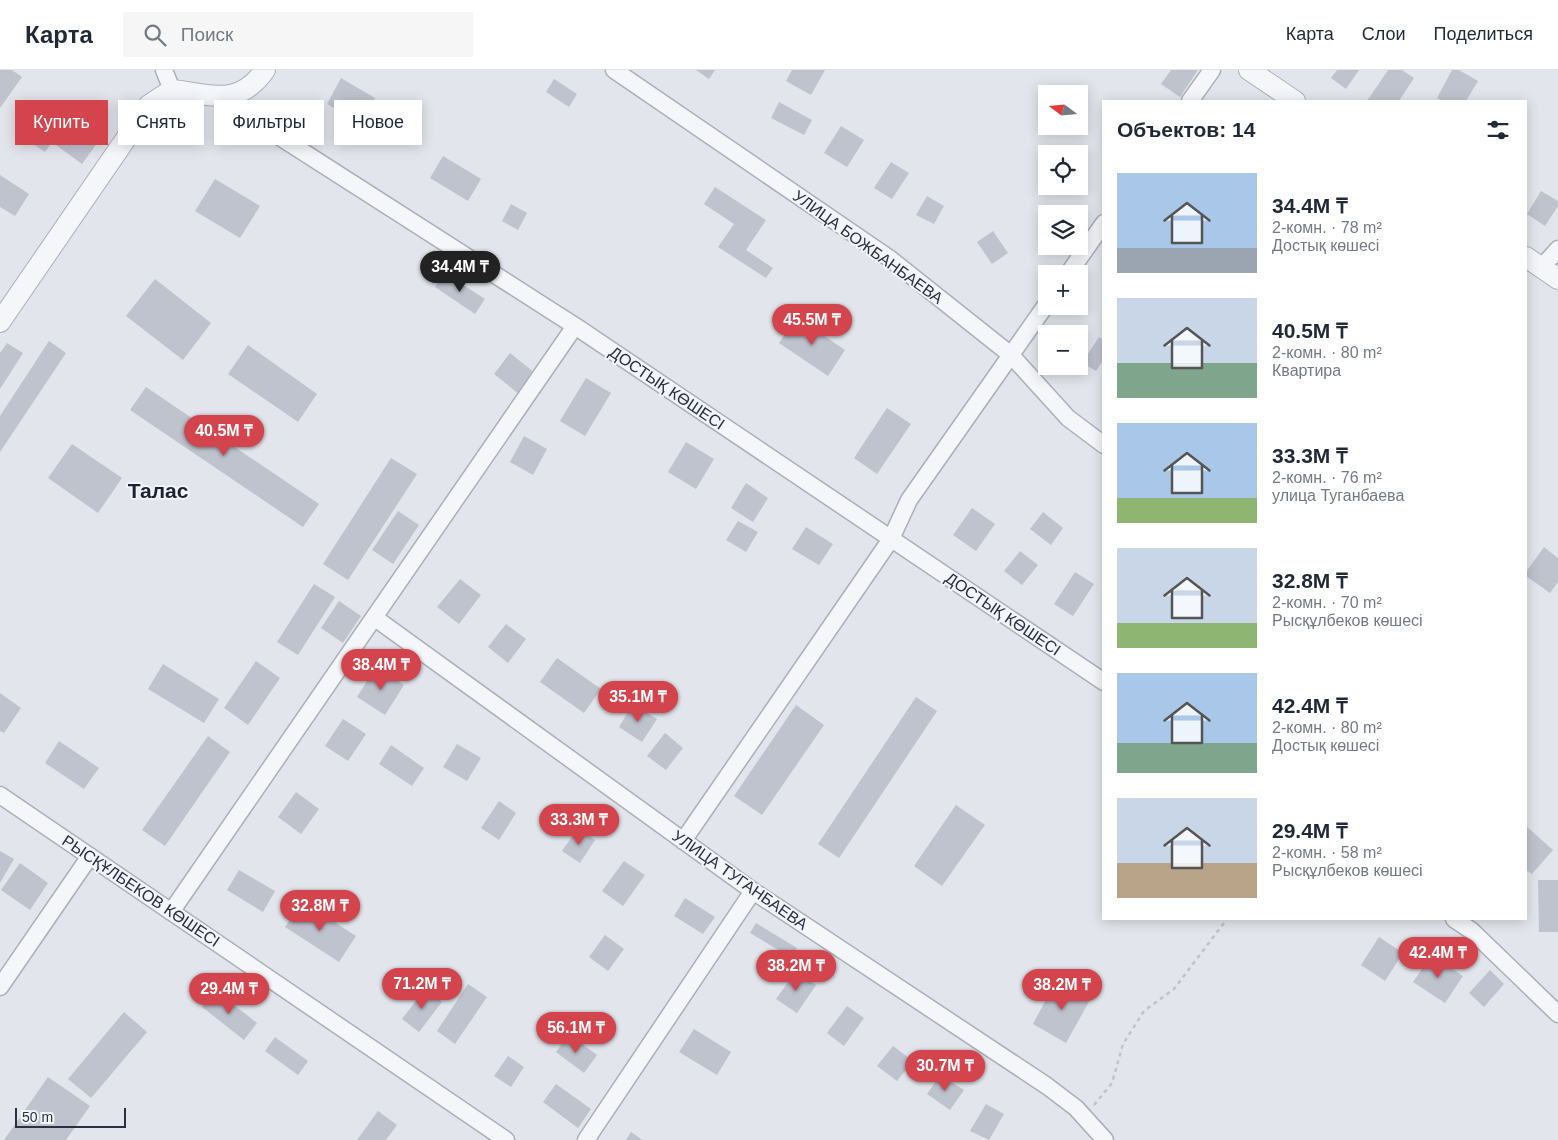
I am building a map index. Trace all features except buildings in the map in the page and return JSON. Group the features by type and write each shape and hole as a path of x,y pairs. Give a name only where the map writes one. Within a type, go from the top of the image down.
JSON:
{"street":[{"path":"164,70 172,90"},
{"path":"0,322 149,104 172,90 215,96 232,96 253,85 265,70"},
{"name":"УЛИЦА БОЖБАНБАЕВА","path":"614,70 889,258 1011,355 1068,418 1102,444"},
{"path":"1191,100 1212,70"},
{"path":"1249,70 1294,100"},
{"name":"ДОСТЫҚ КӨШЕСІ","path":"232,96 244,114 575,326 1102,681"},
{"path":"1074,265 1102,227"},
{"path":"1558,249 1534,262 1558,279"},
{"path":"683,841 891,539 909,500 1039,315"},
{"path":"172,912 575,326"},
{"name":"УЛИЦА ТУГАНБАЕВА","path":"375,618 753,891 1048,1086 1084,1118 1105,1140"},
{"name":"РЫСҚҰЛБЕКОВ КӨШЕСІ","path":"0,795 506,1140"},
{"path":"0,987 90,856"},
{"path":"586,1140 753,891"},
{"path":"1456,920 1472,931 1558,1014"}],"path":[{"path":"1084,1118 1112,1083 1123,1044 1144,1011 1174,989 1226,920"}],"district":[{"name":"Талас","path":"158,490"}]}
